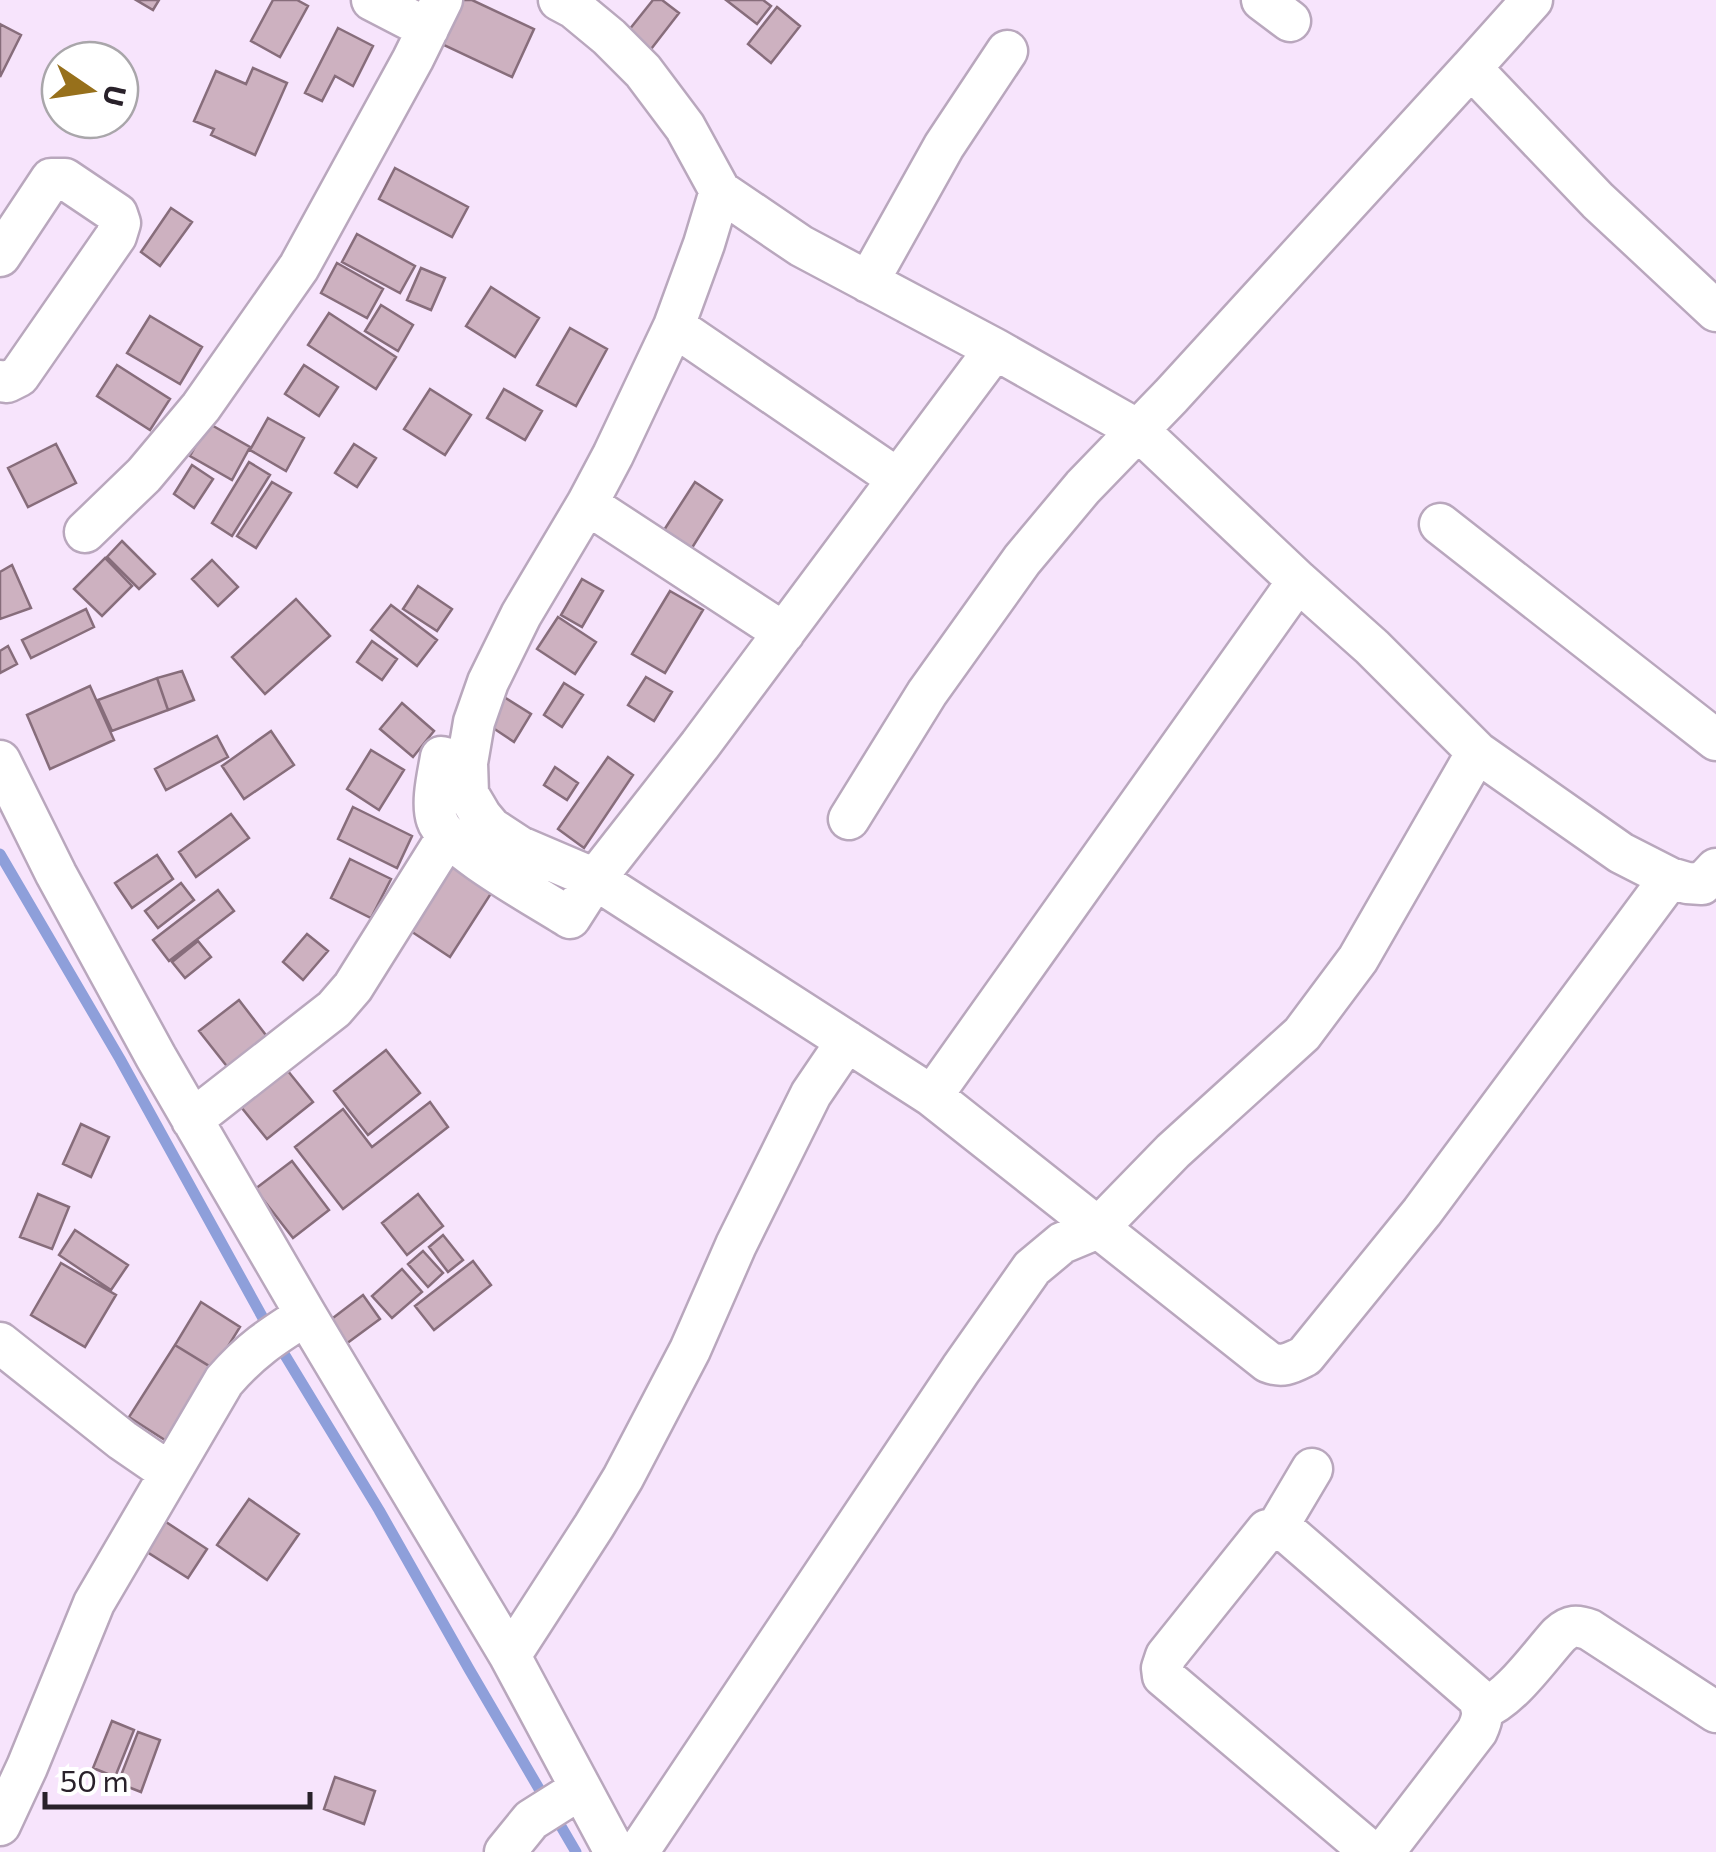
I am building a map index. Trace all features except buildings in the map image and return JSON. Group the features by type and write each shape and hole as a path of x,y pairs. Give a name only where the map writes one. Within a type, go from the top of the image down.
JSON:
{"street":[{"path":"85,532 144,475 201,407 300,267 435,14 372,0"},
{"path":"559,0 574,8 643,71 685,127 720,192 801,246 1138,430 1372,647 1477,752 1621,852 1687,884 1702,884 1716,869"},
{"path":"849,820 927,693 1022,560 1083,487 1532,0"},
{"path":"868,282 944,146 1008,51"},
{"path":"1472,68 1598,201 1716,311"},
{"path":"0,256 51,179 66,179 118,214 116,236 19,376 0,381"},
{"path":"720,192 674,326 588,504 521,615 488,682 474,722 467,762 468,794 491,828 520,847 595,879 932,1096 1268,1362 1283,1366 1304,1356 1422,1212 1670,878"},
{"path":"674,326 898,479"},
{"path":"467,762 441,757 436,820 447,837 570,918 595,879 700,745 994,350"},
{"path":"588,504 784,633"},
{"path":"1440,524 1716,740"},
{"path":"932,1096 1298,581"},
{"path":"638,1852 1032,1268 1062,1243 1098,1228 1173,1151 1302,1034 1358,959 1477,752"},
{"path":"0,761 56,874 192,1120 510,1656 574,1794 615,1852"},
{"path":"192,1120 334,1008 353,987 447,837"},
{"path":"510,1656 622,1478 690,1350 736,1245 811,1094 847,1042"},
{"path":"0,1824 28,1767 94,1603 224,1382 262,1343 306,1316"},
{"path":"0,1342 122,1440 170,1473"},
{"path":"1277,1528 1312,1469"},
{"path":"1371,1852 1163,1676 1166,1656 1267,1530 1277,1528 1290,1535 1478,1698 1483,1709 1477,1731 1384,1852"},
{"path":"1483,1709 1507,1693 1559,1635 1578,1625 1716,1712"},
{"path":"505,1852 531,1820 574,1794"}],"waterway":[{"path":"0,854 120,1059 269,1329 379,1510 576,1852"}]}
